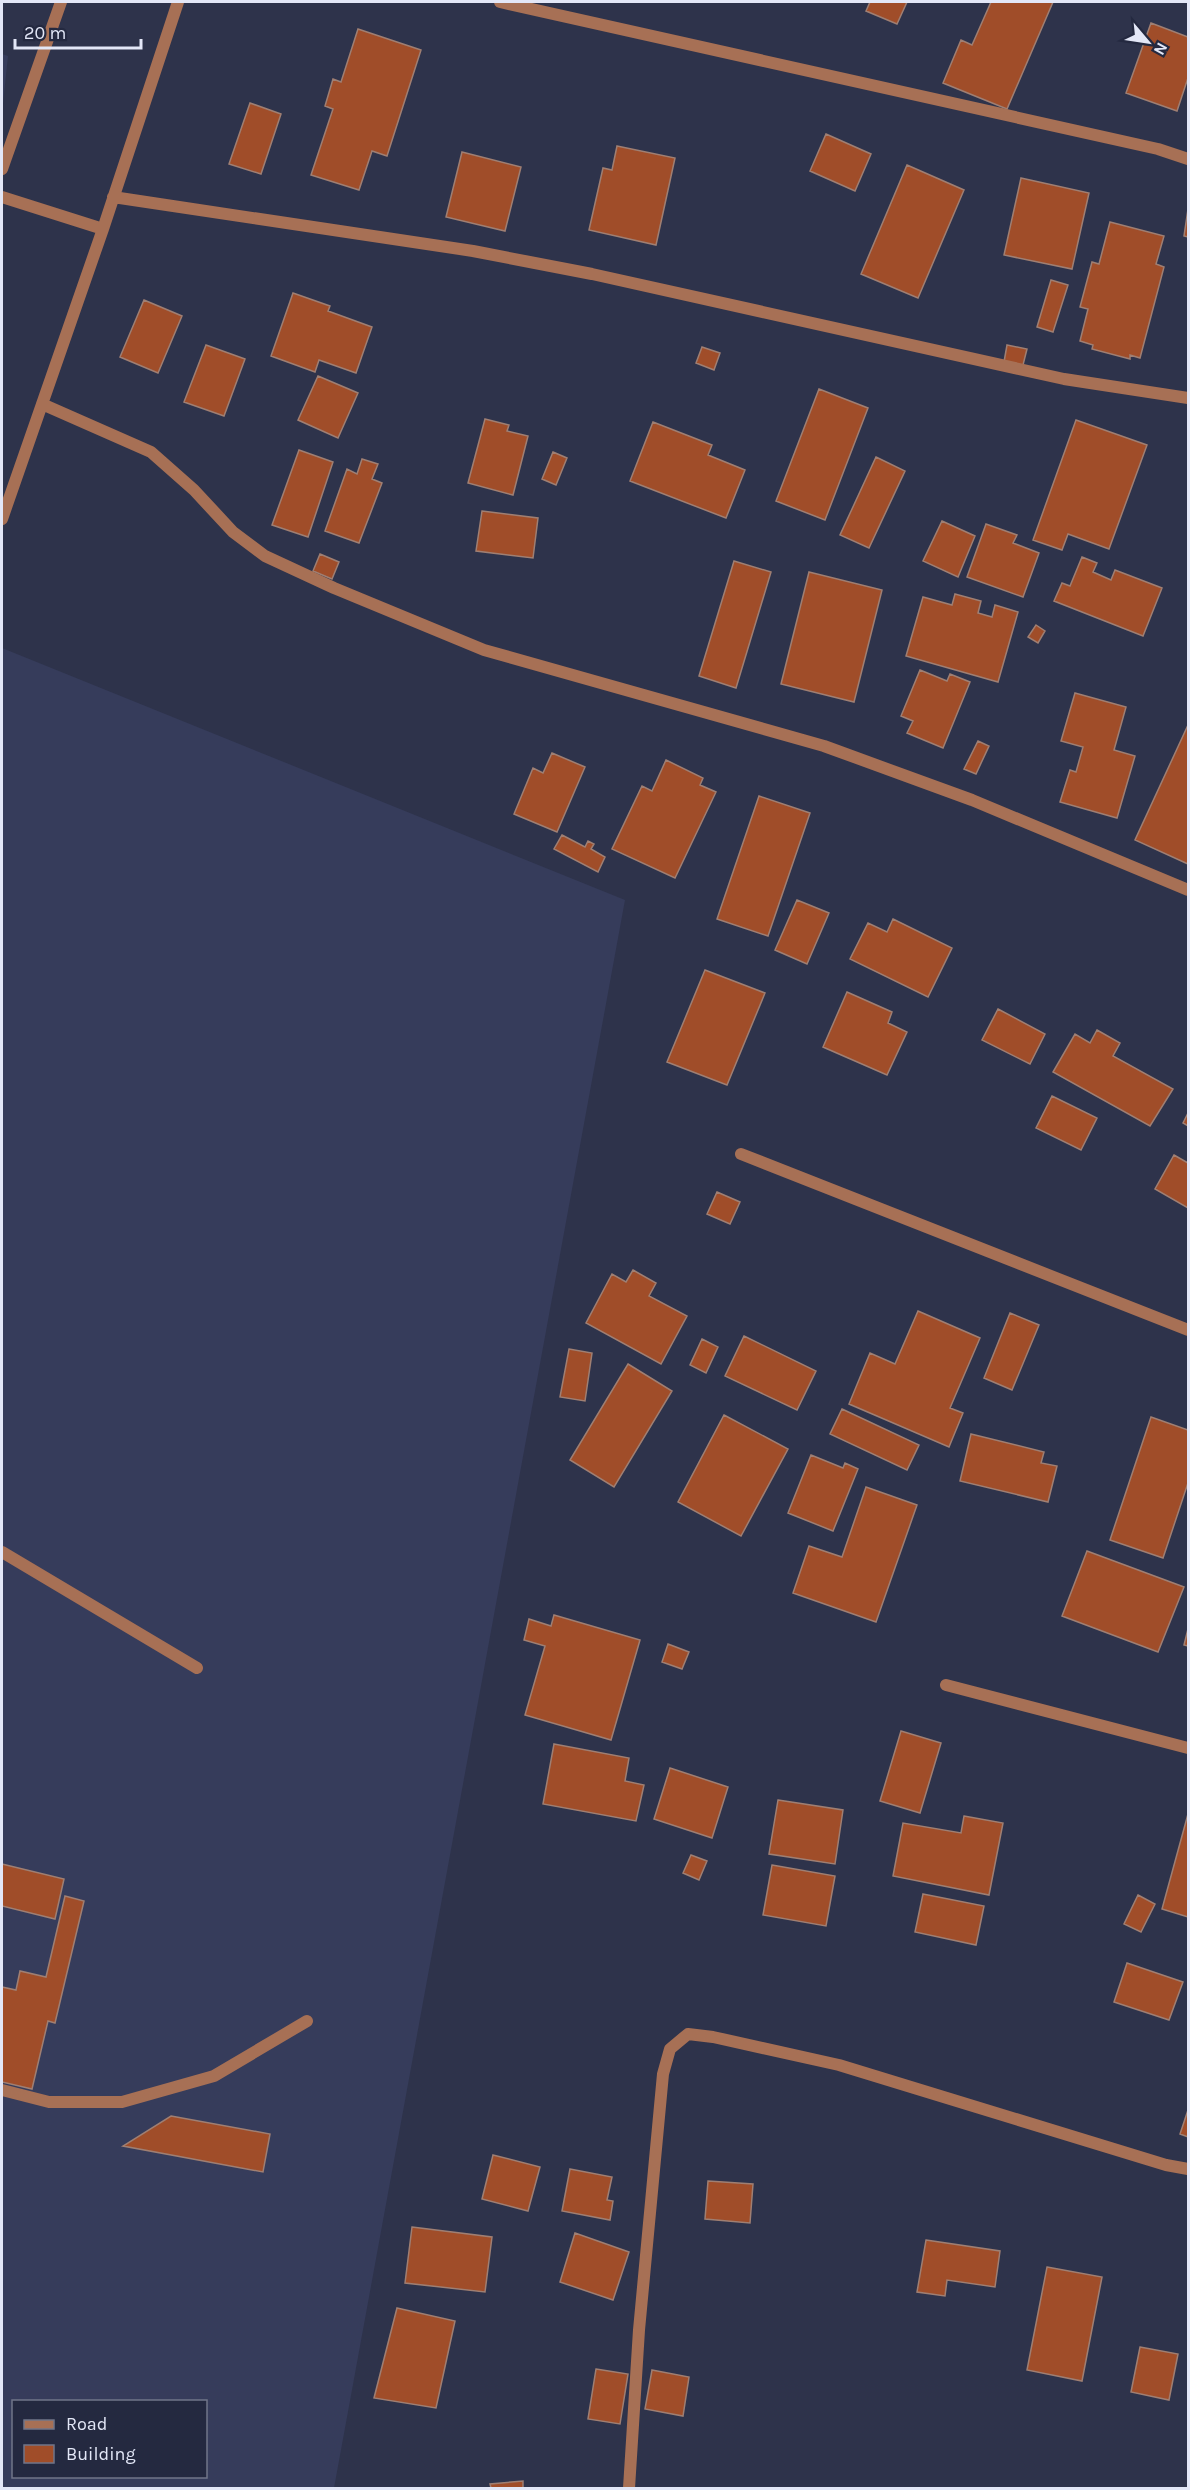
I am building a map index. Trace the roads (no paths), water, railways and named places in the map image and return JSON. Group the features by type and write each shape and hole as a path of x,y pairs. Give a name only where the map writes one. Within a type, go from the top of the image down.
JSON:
{"street":[{"path":"2,169 61,2"},
{"path":"2,519 103,229 178,2"},
{"path":"500,2 1147,146 1188,159"},
{"path":"2,197 103,229"},
{"path":"113,197 473,251 591,274 1064,379 1188,398"},
{"path":"42,404 151,452 194,490 234,532 257,550 334,588 484,650 824,746 972,800 1188,890"},
{"path":"741,1154 1188,1330"},
{"path":"2,1552 197,1668"},
{"path":"946,1684 1188,1748"},
{"path":"2,2090 49,2102 122,2102 214,2076 307,2020"},
{"path":"629,2488 639,2330 663,2074 670,2049 688,2034 713,2037 839,2065 1166,2165 1188,2169"}]}
